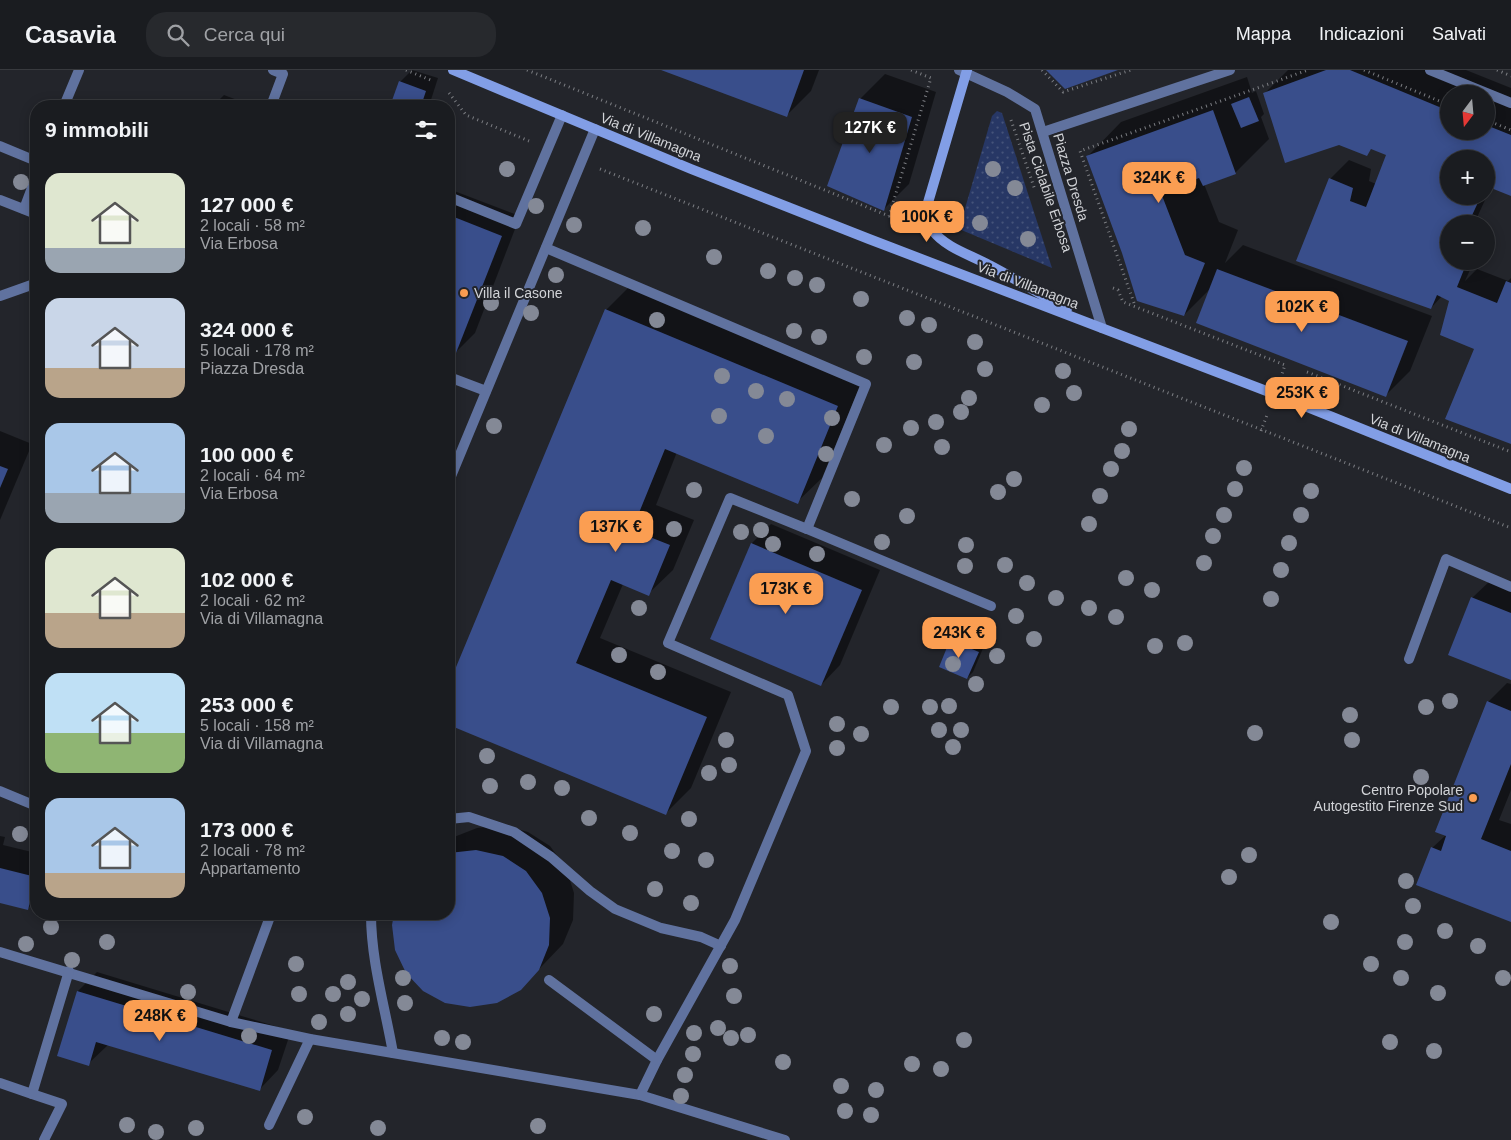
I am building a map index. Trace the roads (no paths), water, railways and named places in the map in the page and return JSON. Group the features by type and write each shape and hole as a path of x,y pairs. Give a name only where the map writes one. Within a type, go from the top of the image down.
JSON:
{"main road":[{"name":"Via di Villamagna","path":"453,70 869,239 1098,326 1511,489"},
{"path":"964,71 927,206 926,215 932,230 945,242 1098,326"}],"street":[{"path":"66,100 79,70"},
{"path":"273,70 283,74 273,100"},
{"path":"1042,132 1230,70"},
{"path":"1430,70 1511,103"},
{"name":"Piazza Dresda","path":"964,71 1007,92 1035,109 1086,276 1098,326"},
{"path":"455,199 516,224 562,115"},
{"path":"455,466 595,129"},
{"path":"0,146 30,158"},
{"path":"24,209 30,193"},
{"path":"0,200 30,212"},
{"path":"546,248 866,384 807,529"},
{"path":"0,296 30,285"},
{"path":"455,379 486,391"},
{"path":"640,1095 657,1060 735,920 806,751 788,695 668,643 730,498 991,606"},
{"path":"1409,659 1446,560 1511,587"},
{"path":"0,791 30,804"},
{"path":"455,818 469,817 514,832 551,857 590,891 615,909 662,928 701,937 720,946"},
{"path":"231,1022 268,920"},
{"path":"372,920 374,964 386,1011 393,1053"},
{"path":"0,952 231,1022 310,1039 640,1095 785,1140"},
{"path":"32,1094 69,972"},
{"path":"549,980 657,1060"},
{"path":"269,1125 310,1039"},
{"path":"0,1083 62,1104 44,1140"}],"place":[{"name":"Villa il Casone","path":"464,293"},
{"name":"Centro Popolare Autogestito Firenze Sud","path":"1473,798"}]}
